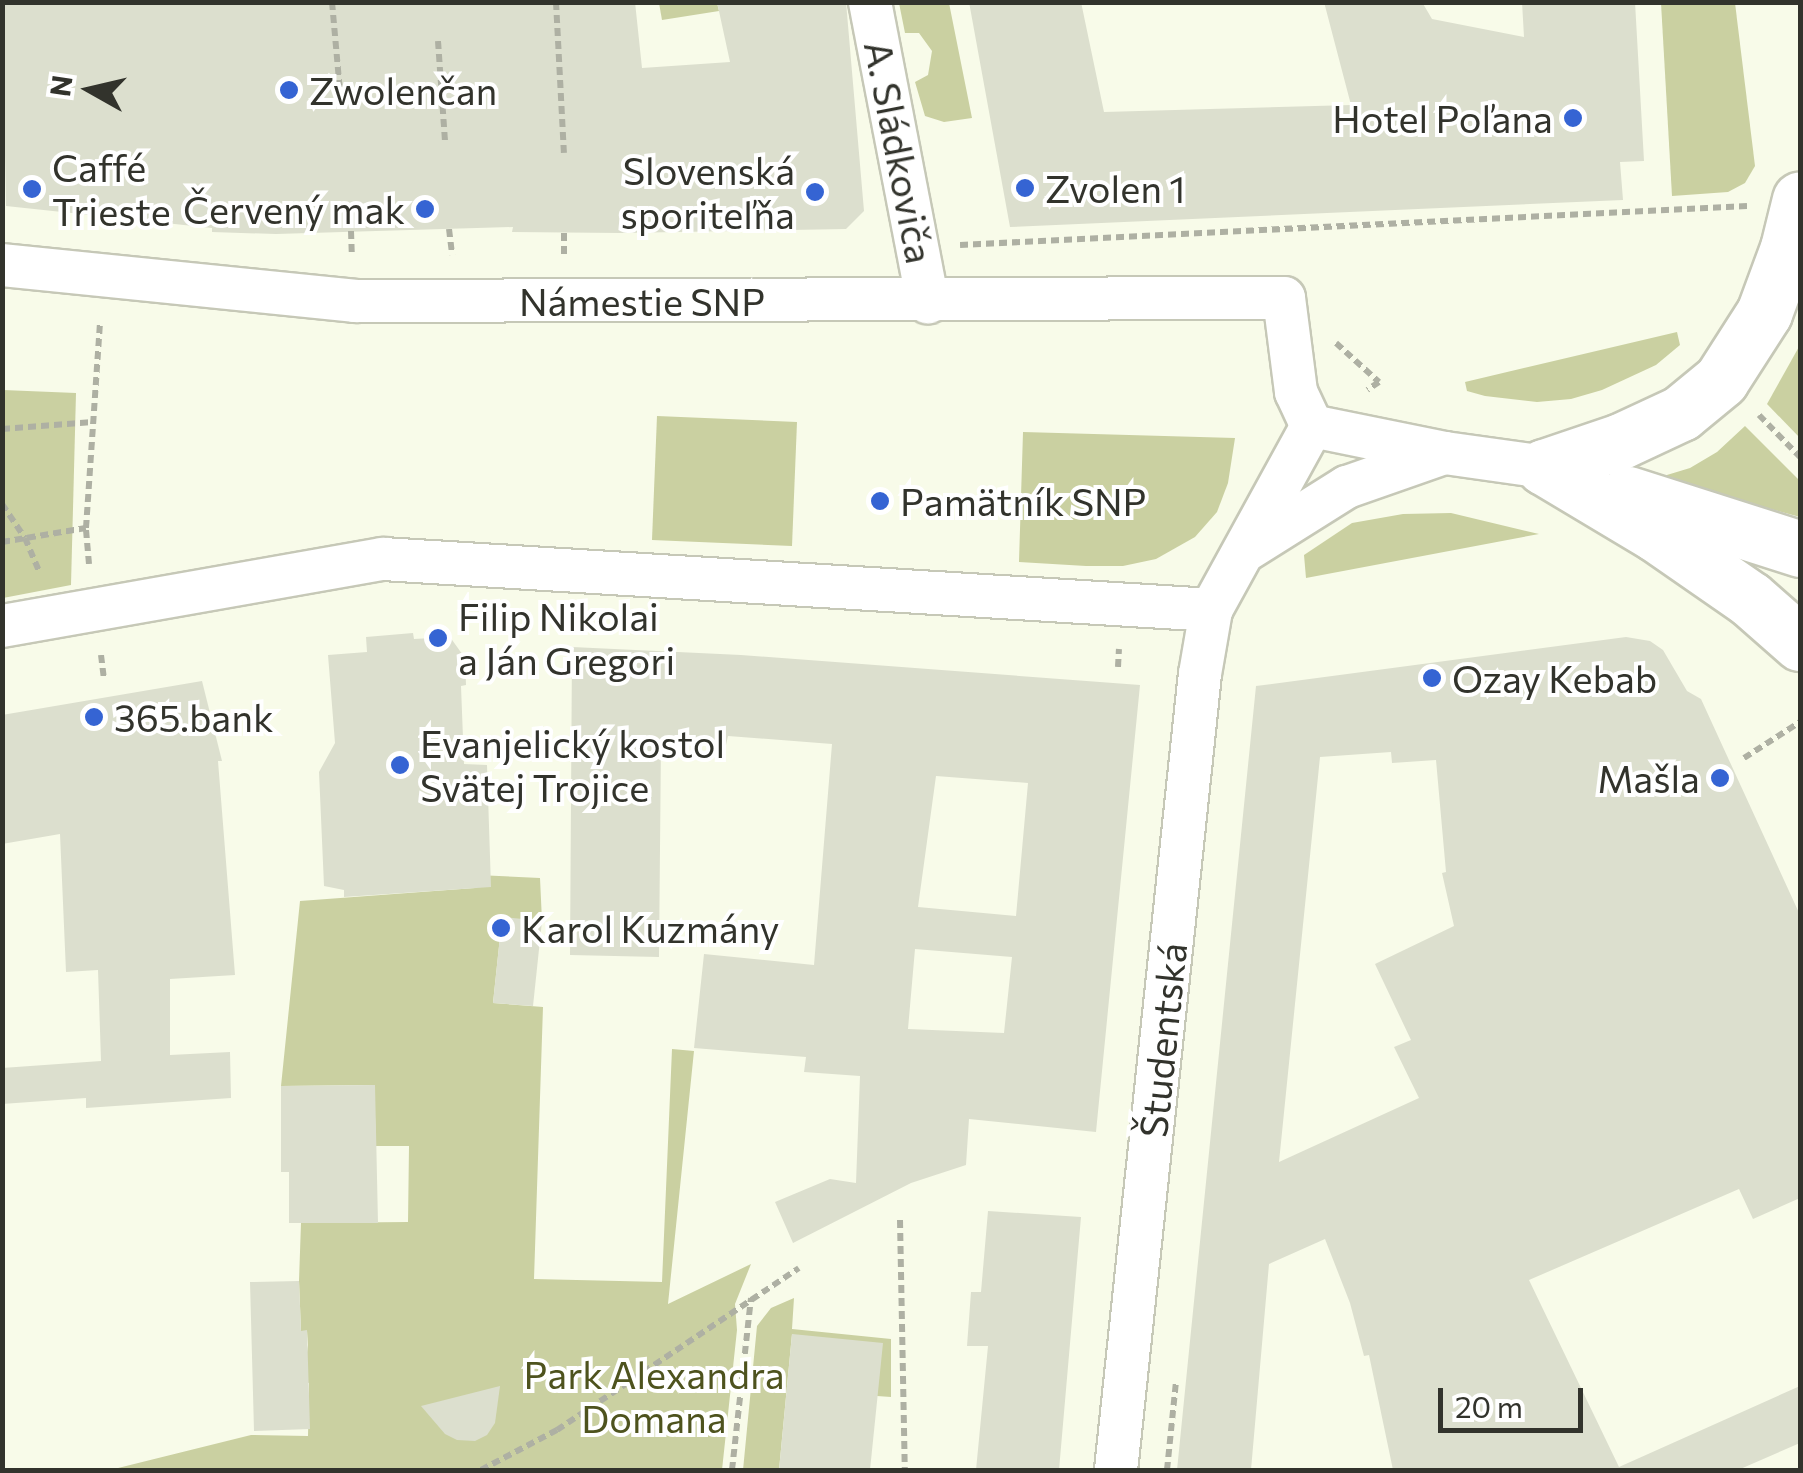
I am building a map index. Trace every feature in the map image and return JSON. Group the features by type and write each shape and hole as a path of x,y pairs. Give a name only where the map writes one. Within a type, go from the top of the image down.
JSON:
{"street":[{"name":"A. Sládkoviča","path":"870,2 928,302"},
{"path":"1544,467 1622,441 1681,413 1721,380 1764,313 1788,248 1782,202"},
{"name":"Námestie SNP","path":"2,265 354,302 1284,298 1296,392 1312,426"},
{"path":"2,626 384,559 1211,610 1312,426 1445,453 1544,467 1800,549"},
{"path":"1240,555 1272,530 1347,487 1445,453"},
{"path":"1544,467 1750,599 1800,643"},
{"name":"Študentská","path":"1116,1470 1200,674 1211,610"}],"path":[{"path":"332,2 341,103"},
{"path":"556,2 564,153"},
{"path":"438,41 446,141"},
{"path":"919,247 1782,202"},
{"path":"102,278 86,528 104,679"},
{"path":"1756,412 1800,457"},
{"path":"2,429 94,422"},
{"path":"2,504 25,538 41,577"},
{"path":"2,542 86,528"},
{"path":"1744,758 1800,722"},
{"path":"900,1220 905,1470"},
{"path":"481,1470 557,1430 799,1268"},
{"path":"732,1470 751,1297"}],"green space":[{"path":"659,3 717,3 719,11 662,20"},
{"path":"899,3 949,3 972,118 944,122 925,116 915,82 928,75 932,51 919,33 905,33"},
{"path":"1661,3 1735,3 1755,166 1745,183 1728,192 1672,196"},
{"path":"1677,332 1680,345 1656,365 1602,390 1571,399 1537,402 1467,391 1465,382"},
{"path":"1800,345 1800,438 1767,404"},
{"path":"3,390 76,393 71,585 3,598"},
{"path":"657,416 797,422 792,546 652,540"},
{"path":"1745,426 1800,481 1800,517 1657,478 1690,468 1717,452"},
{"path":"1023,432 1235,438 1228,483 1217,512 1195,537 1156,559 1123,566 1086,566 1019,562"},
{"path":"1451,513 1539,534 1306,578 1304,555 1352,523 1403,514"},
{"name":"Park Alexandra Domana","path":"477,875 540,878 542,921 502,918 493,1003 543,1007 534,1279 662,1282 672,1049 694,1051 668,1304 751,1264 735,1304 737,1330 722,1470 110,1470 251,1435 308,1436 309,1383 303,1382 308,1345 307,1331 301,1331 299,1281 301,1223 408,1222 409,1146 376,1146 374,1085 281,1086 300,901 475,888"},
{"path":"794,1298 792,1329 891,1339 891,1397 877,1396 792,1334 779,1470 743,1470 757,1326 771,1308"}],"building":[{"path":"2,2 635,2 642,68 730,62 717,2 846,2 864,211 846,229 620,233 512,232 513,227 276,234 212,232 212,228 6,206"},
{"path":"969,2 1081,2 1104,112 1351,105 1324,2 1422,2 1432,19 1524,37 1522,2 1635,2 1644,161 1620,162 1623,200 1010,227"},
{"name":"Evanjelický kostol Svätej Trojice","path":"413,633 414,639 450,637 465,658 466,685 461,686 464,764 487,765 491,887 344,897 344,890 324,886 319,772 335,743 328,655 367,652 366,637"},
{"path":"1626,637 1650,641 1663,650 1687,691 1701,699 1800,915 1800,1198 1753,1219 1739,1189 1529,1280 1619,1467 1800,1386 1800,1443 1738,1470 1393,1470 1369,1355 1364,1356 1350,1303 1325,1239 1269,1264 1251,1470 1177,1470 1256,686","holes":["1391,752 1392,763 1436,760 1446,872 1442,873 1454,926 1375,964 1411,1040 1394,1047 1419,1098 1279,1162 1320,757"]},
{"path":"572,647 741,655 1140,685 1096,1132 969,1119 966,1165 911,1183 793,1243 775,1202 830,1179 856,1183 860,1076 804,1072 806,1057 694,1048 704,954 814,965 832,744 728,736 726,745 661,741 659,957 570,955","holes":["936,776 1028,783 1016,916 918,907","915,949 1012,957 1004,1033 908,1029"]},
{"path":"202,681 222,761 218,761 235,975 170,979 170,1055 230,1052 231,1098 86,1108 86,1098 2,1104 2,1068 101,1061 98,970 66,972 60,834 2,844 2,715"},
{"path":"502,917 542,921 533,1006 493,1003"},
{"path":"375,1085 378,1223 289,1223 289,1172 281,1172 281,1086"},
{"path":"988,1211 1081,1217 1059,1470 976,1470 988,1346 967,1346 971,1292 981,1292"},
{"path":"299,1281 301,1331 307,1330 310,1429 254,1431 250,1282"},
{"path":"792,1334 883,1343 870,1470 779,1470"},
{"path":"500,1386 495,1423 487,1435 475,1441 457,1440 445,1434 421,1406"}],"place":[{"name":"Zwolenčan","path":"289,90"},
{"name":"Hotel Poľana","path":"1573,118"},
{"name":"Zvolen 1","path":"1025,188"},
{"name":"Caffé Trieste","path":"32,189"},
{"name":"Slovenská sporiteľňa","path":"815,192"},
{"name":"Červený mak","path":"425,209"},
{"name":"Pamätník SNP","path":"880,501"},
{"name":"Filip Nikolai a Ján Gregori","path":"438,638"},
{"name":"Ozay Kebab","path":"1432,678"},
{"name":"365.bank","path":"94,717"},
{"name":"Evanjelický kostol Svätej Trojice","path":"400,765"},
{"name":"Mašla","path":"1720,778"},
{"name":"Karol Kuzmány","path":"501,928"}]}
